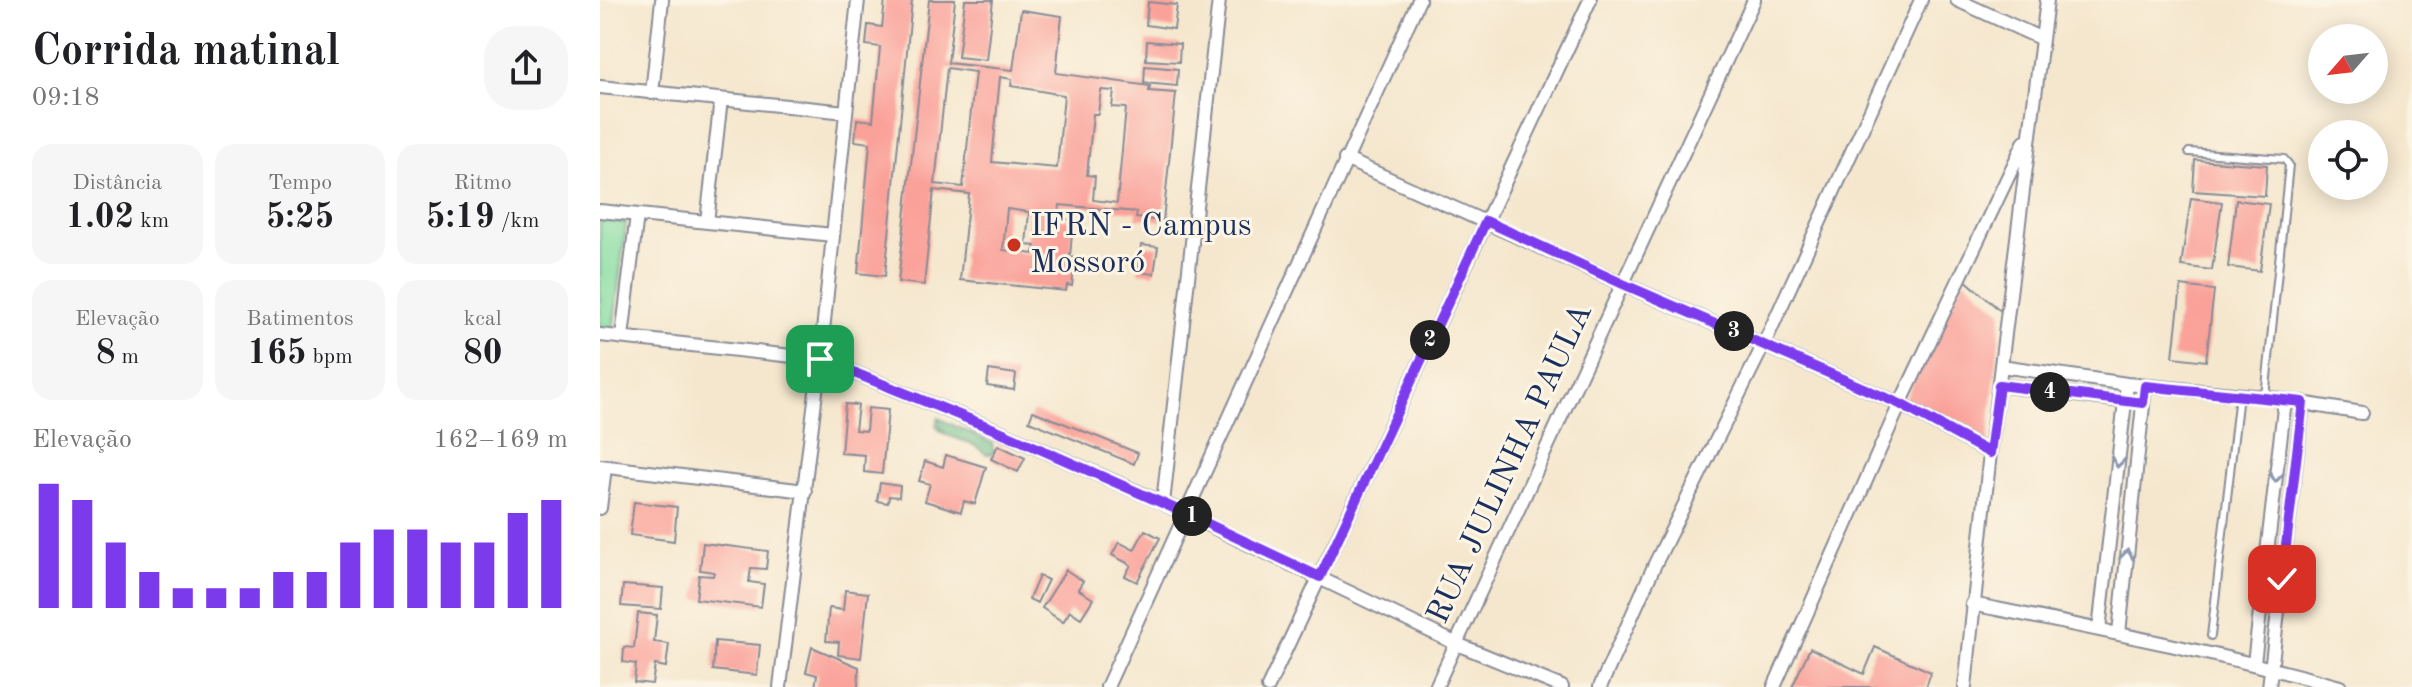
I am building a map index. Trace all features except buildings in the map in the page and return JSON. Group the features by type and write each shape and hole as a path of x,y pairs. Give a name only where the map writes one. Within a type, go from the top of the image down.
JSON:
{"street":[{"path":"652,93 662,0"},
{"path":"780,687 820,359 858,0"},
{"path":"1163,503 1219,0"},
{"path":"1107,687 1419,0"},
{"path":"1268,687 1590,0"},
{"name":"RUA JULINHA PAULA","path":"1436,687 1754,0"},
{"path":"1600,687 1655,564 1764,344 1921,0"},
{"path":"1957,0 2042,39"},
{"path":"1965,687 1990,453 2047,0"},
{"path":"600,87 846,112"},
{"path":"707,222 721,99"},
{"path":"1774,687 1900,404 2030,131"},
{"path":"1345,159 1900,404 1990,453"},
{"path":"600,211 833,235"},
{"path":"622,337 637,215"},
{"path":"600,335 820,359 1006,434 1163,503 1457,644 1562,687"},
{"path":"2001,366 2127,384 2265,397 2362,413"},
{"path":"2099,630 2127,384"},
{"path":"1999,385 2143,403"},
{"path":"2119,633 2145,386"},
{"path":"2254,663 2285,400"},
{"path":"2269,687 2303,402"},
{"path":"600,508 603,466 805,491"},
{"path":"1972,604 2254,663 2340,687"}],"lane":[{"path":"2189,152 2284,159 2289,165 2265,397"},
{"path":"2211,636 2239,395"}],"green space":[{"path":"600,220 626,223 613,331 600,330"},
{"path":"938,418 992,443 994,454 986,454 972,444 943,433 936,426"}],"place":[{"name":"IFRN - Campus Mossoró","path":"1014,245"}],"route":[{"path":"820,359 1006,434 1320,577 1486,221 1900,404 1990,453 1999,385 2143,403 2145,386 2303,402 2282,579"}]}
